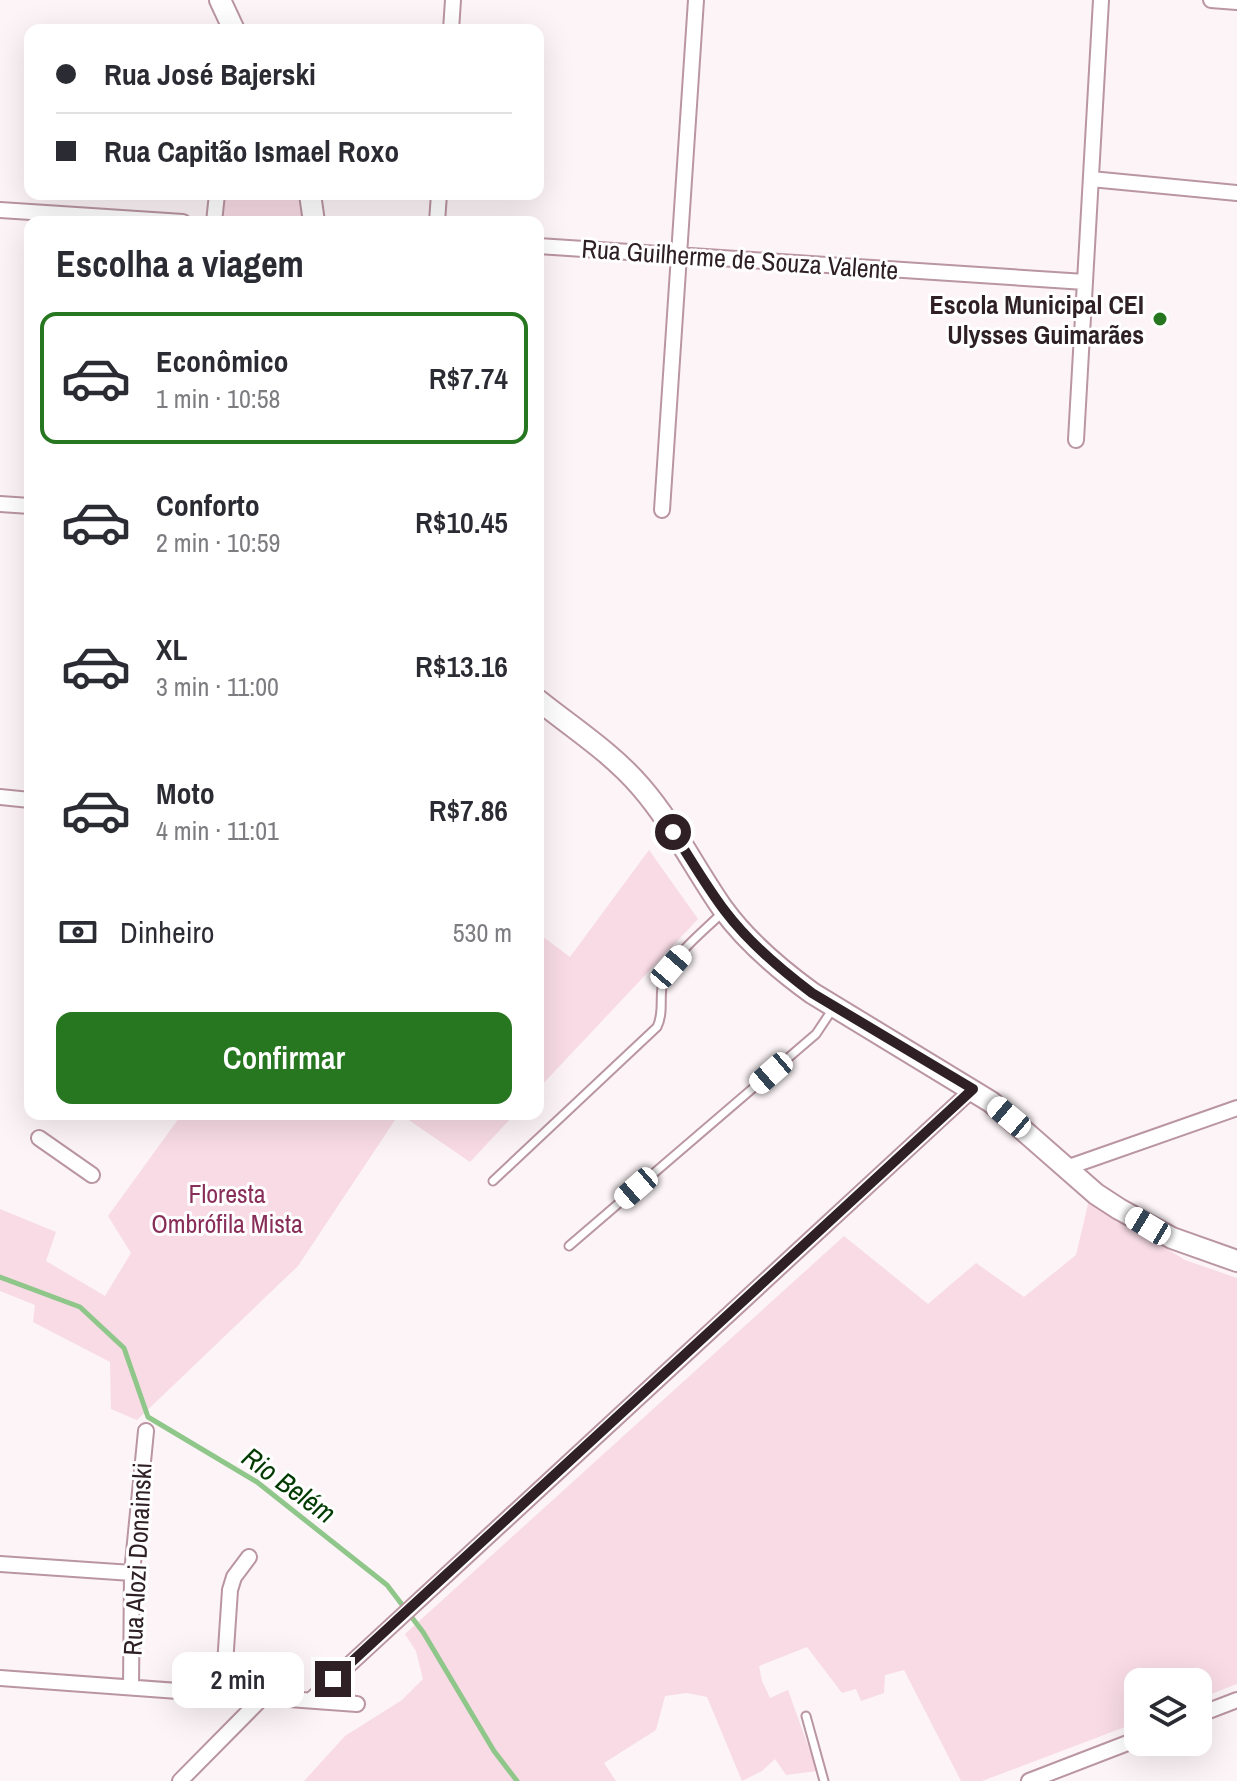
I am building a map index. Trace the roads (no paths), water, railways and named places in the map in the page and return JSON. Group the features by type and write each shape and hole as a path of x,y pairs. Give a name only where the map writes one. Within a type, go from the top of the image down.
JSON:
{"main road":[{"path":"220,0 231,24"},
{"path":"544,705 610,757 643,788 724,910 747,938 787,975 834,1007 973,1089 1096,1194 1172,1238 1237,1261"}],"street":[{"path":"451,24 453,0"},
{"path":"662,510 696,0"},
{"path":"1076,440 1101,0"},
{"path":"1211,0 1237,2"},
{"path":"1091,179 1237,193"},
{"path":"0,210 92,216"},
{"name":"Rua Guilherme de Souza Valente","path":"544,246 1085,282"},
{"path":"0,504 24,506"},
{"path":"0,797 24,799"},
{"path":"311,1700 973,1089"},
{"path":"1066,1168 1237,1108"},
{"path":"39,1138 92,1175"},
{"name":"Rua Alozi Donainski","path":"131,1687 132,1573 146,1431"},
{"path":"223,1694 230,1590 234,1577 249,1557"},
{"path":"0,1564 132,1573"},
{"path":"0,1678 357,1704"},
{"path":"180,1781 263,1697"},
{"path":"1212,1710 1237,1700"},
{"path":"1029,1781 1124,1744"}],"lane":[{"path":"493,1181 657,1027 663,1011 664,978 724,910"},
{"path":"569,1246 816,1034 834,1007"},
{"path":"806,1716 824,1781"}],"waterway":[{"name":"Rio Belém","path":"0,1277 80,1307 124,1348 148,1417 257,1482 387,1585 423,1632 494,1751 517,1781"}],"place":[{"name":"Escola Municipal CEI Ulysses Guimarães","path":"1160,319"}],"park label":[{"name":"Floresta Ombrófila Mista","path":"227,1208"}]}
